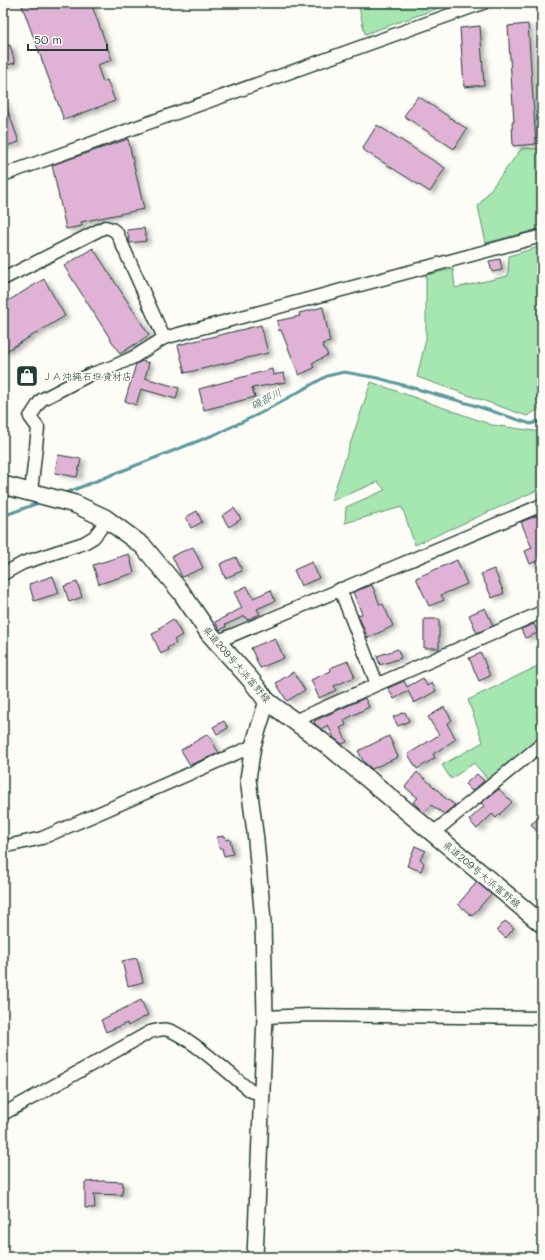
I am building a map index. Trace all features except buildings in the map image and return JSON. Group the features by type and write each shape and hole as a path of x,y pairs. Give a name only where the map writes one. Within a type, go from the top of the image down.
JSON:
{"main road":[{"name":"県道209号大浜富野線","path":"3,485 75,504 105,518 143,546 181,592 216,642 251,680 267,701 331,748 542,924"}],"street":[{"path":"3,175 483,3"},
{"path":"3,279 105,227 112,229 117,233 164,338"},
{"path":"31,492 38,428 30,416 41,400 89,374 112,367 134,357 164,338 542,236"},
{"path":"216,642 542,505"},
{"path":"3,574 22,563 84,543 94,537 101,528 105,518"},
{"path":"340,590 377,684"},
{"path":"294,721 377,684 434,661 542,612"},
{"path":"255,1257 265,1017 263,921 256,840 248,779 253,746 267,701"},
{"path":"433,833 542,744"},
{"path":"3,846 42,838 253,746"},
{"path":"265,1017 542,1018"},
{"path":"3,1114 150,1032 160,1030 168,1030 191,1043 251,1091 262,1094"}],"green space":[{"path":"358,3 453,3 365,34"},
{"path":"522,148 542,149 542,228 486,243 478,206"},
{"path":"542,246 542,407 527,416 417,377 426,339 426,275 453,269 455,288 508,276 509,256"},
{"path":"371,382 492,425 542,432 542,488 415,545 402,507 345,523 346,507 385,490 378,482 331,501"},
{"path":"542,664 542,738 489,781 474,763 451,779 442,765 483,742 468,700"}],"waterway":[{"name":"磯部川","path":"63,494 216,434 261,413 327,376 344,372 378,378 470,404 531,424 542,420"},
{"name":"磯部川","path":"3,516 41,502"}],"place":[{"name":"ＪＡ沖縄石垣資材店","path":"27,376"}]}
